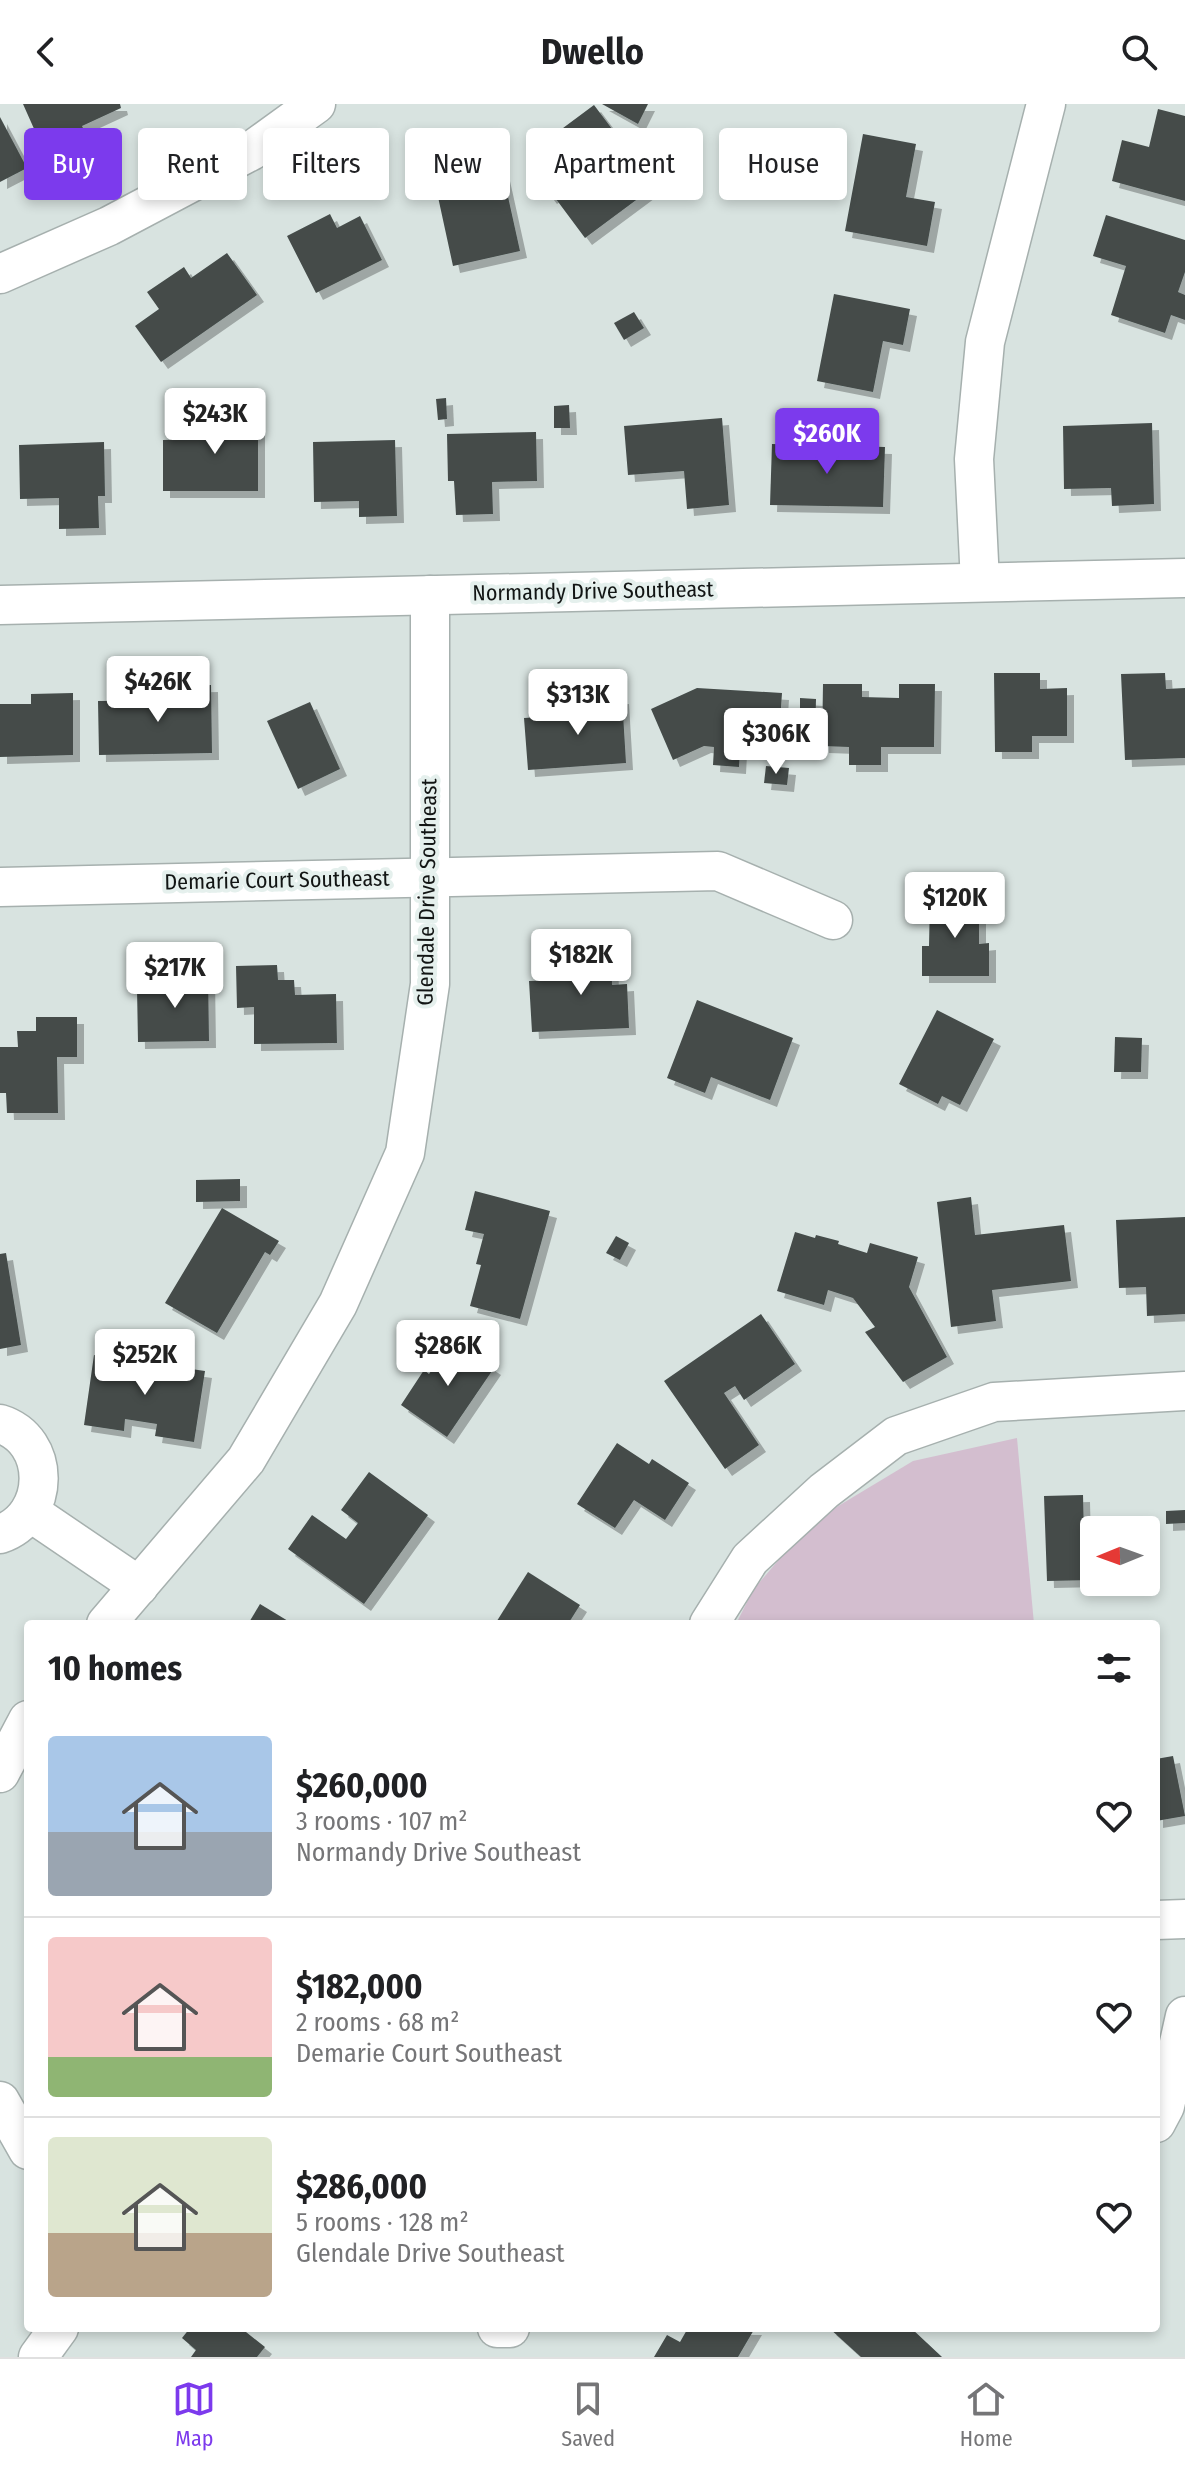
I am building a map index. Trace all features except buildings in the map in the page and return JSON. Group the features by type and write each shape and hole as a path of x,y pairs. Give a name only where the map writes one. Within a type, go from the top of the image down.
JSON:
{"street":[{"path":"0,274 109,226 251,151 316,104"},
{"path":"980,582 974,459 985,342 1046,104"},
{"name":"Normandy Drive Southeast","path":"0,605 1185,578"},
{"name":"Glendale Drive Southeast","path":"109,1620 246,1460 338,1304 405,1153 430,984 430,595"},
{"name":"Demarie Court Southeast","path":"0,887 718,871 833,920"},
{"path":"712,1620 750,1559 824,1491 896,1436 994,1402 1185,1391"},
{"path":"0,1424 21,1436 32,1449 38,1464 40,1480 37,1497 15,1523 139,1586"},
{"path":"0,1773 24,1728"},
{"path":"1160,1920 1185,1919"},
{"path":"1160,2115 1165,2106 1185,2016"},
{"path":"0,2101 24,2143"},
{"path":"38,2357 56,2332"}],"shaded area":[{"path":"1017,1438 1034,1620 738,1620 753,1590 810,1523 913,1461"}]}
